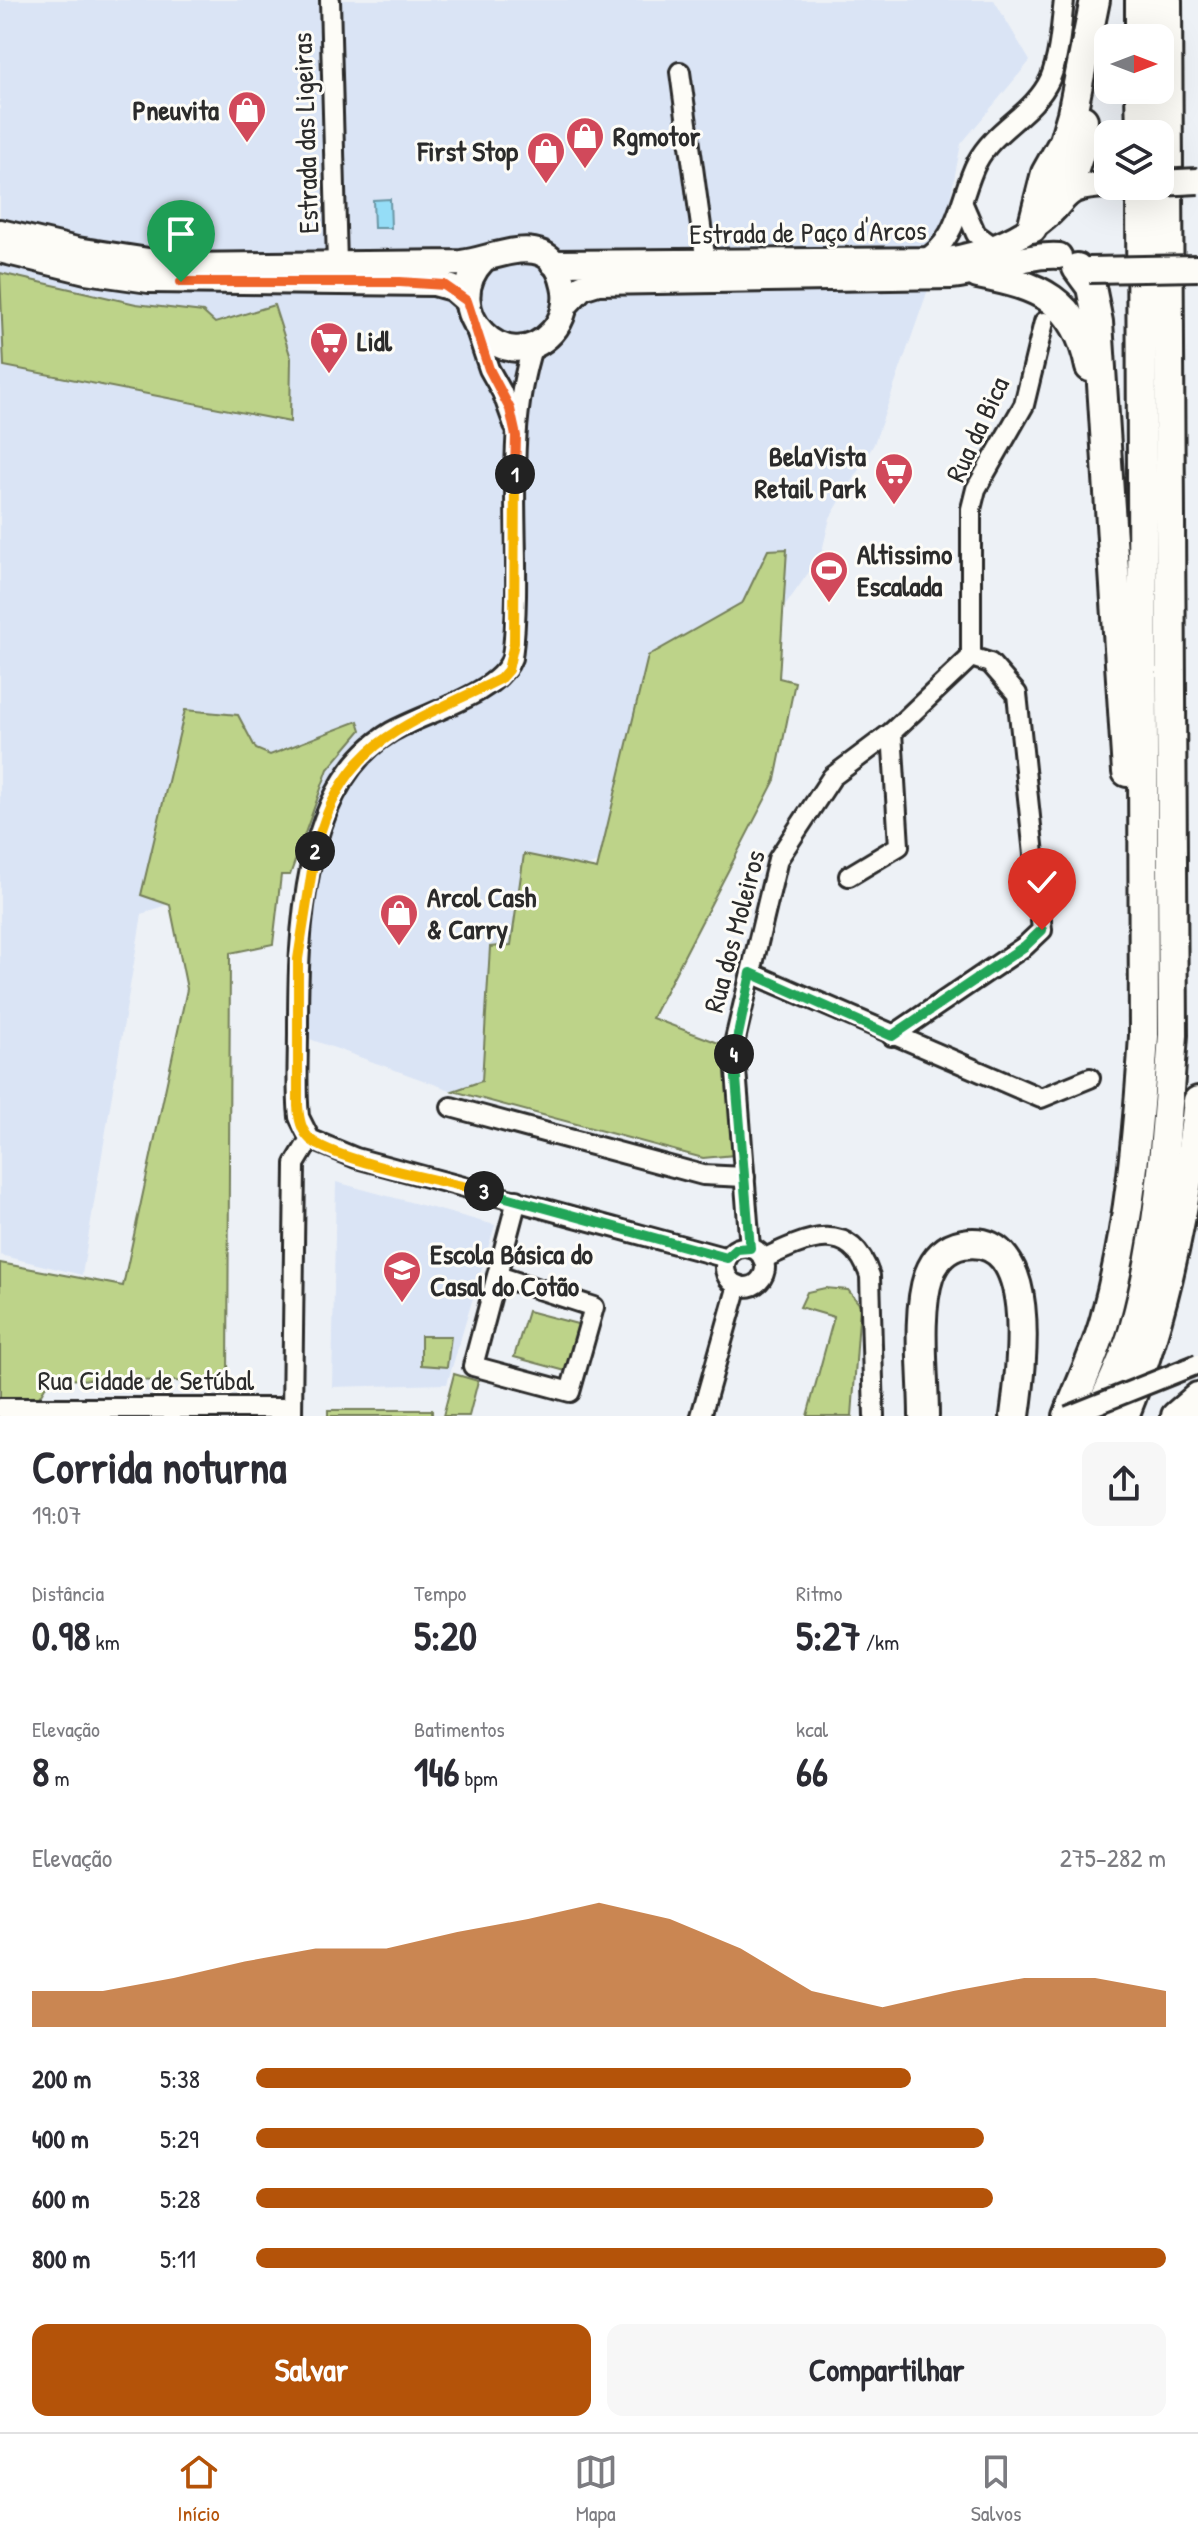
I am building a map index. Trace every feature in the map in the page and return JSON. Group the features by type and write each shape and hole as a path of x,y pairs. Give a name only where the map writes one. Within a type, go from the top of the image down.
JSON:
{"highway":[{"path":"1069,201 1046,173 1064,141 1072,114 1096,0"},
{"path":"1069,201 1080,151 1096,0"},
{"path":"1140,0 1140,24"},
{"path":"1098,1416 1135,1327 1164,1154 1173,1035 1167,0"},
{"path":"1068,1416 1104,1323 1119,1261 1136,1150 1144,1036 1141,200"},
{"path":"1075,265 1091,287 1096,303 1130,811 1144,846"},
{"path":"978,274 1030,285 1056,302 1070,317 1087,350 1096,409 1105,438"},
{"path":"1124,1416 1142,1372 1168,1283 1198,1101"},
{"path":"924,1416 926,1285 937,1259 959,1245 971,1243 984,1244 1007,1257 1018,1280 1020,1348 1015,1416"},
{"path":"1176,1416 1198,1397"}],"main road":[{"path":"1174,182 1198,181"},
{"name":"Estrada de Paço d'Arcos","path":"0,232 77,250 181,266 483,260 505,250 520,249 535,252 553,263 921,261 958,258 994,247 1069,201"},
{"path":"1069,201 1049,236 1075,265"},
{"path":"0,250 86,271 149,280 434,283 452,288 483,334 501,347 533,345"},
{"name":"Estrada de Paço d'Arcos","path":"533,345 554,330 565,305 575,292 598,282 978,274 1017,258 1075,265 1198,268"},
{"path":"470,311 468,280 483,260"},
{"path":"553,263 562,275 565,305"}],"street":[{"name":"Estrada das Ligeiras","path":"330,0 337,264"},
{"path":"921,261 940,247 963,204 973,171 985,149 1026,112 1049,79 1064,0"},
{"path":"680,72 706,263"},
{"path":"963,204 976,234 994,247"},
{"path":"470,311 489,369 510,409 516,436"},
{"name":"Rua da Bica","path":"971,657 971,509 976,489 1024,405 1044,322"},
{"path":"533,345 521,382 516,436 514,643 508,670 500,679 377,742 340,783 318,840 298,959 298,1106 302,1127 310,1139 356,1158 727,1258"},
{"path":"892,1036 1025,946 1042,930 1017,694 990,663 971,657"},
{"name":"Rua dos Moleiros","path":"756,1253 745,1177 734,1044 778,859 832,777 892,732 971,657"},
{"path":"849,876 899,846 892,732"},
{"path":"751,973 1041,1098 1090,1078"},
{"path":"451,1107 703,1175 745,1177"},
{"path":"292,1412 295,1164 310,1139"},
{"path":"498,1276 594,1307 570,1392 473,1366 517,1200"},
{"path":"727,1258 737,1249 756,1253 823,1238 842,1239 864,1259 870,1276 874,1416"},
{"path":"727,1258 728,1277 738,1285 749,1286 759,1280 764,1270 756,1253"},
{"path":"701,1416 738,1285"},
{"path":"1068,1416 1198,1364"},
{"name":"Rua Cidade de Setúbal","path":"0,1408 292,1412"}],"shaded area":[{"path":"0,0 994,0 1030,61 961,144 938,261 874,444 830,518 821,555 712,709 650,842 529,888 520,881 511,945 490,948 482,1081 453,1091 307,1038 313,881 324,845 142,914 82,1275 0,1255"},
{"name":"Escola Básica do Casal do Cotão","path":"336,1182 495,1225 447,1384 332,1387"}],"green space":[{"path":"0,273 136,304 203,312 215,323 274,305 291,358 290,422 4,366"},
{"path":"787,549 779,678 795,682 775,780 652,1018 724,1045 734,1155 703,1158 453,1091 482,1081 490,947 511,945 524,854 597,869 648,656 743,602 768,550"},
{"path":"185,710 238,715 256,749 270,755 358,721 361,730 328,769 290,875 281,875 273,944 230,953 228,1382 50,1379 35,1404 0,1401 0,1263 123,1286 187,989 170,905 141,895"},
{"path":"825,1288 848,1290 860,1305 852,1416 807,1416 834,1317 800,1307 807,1292"},
{"path":"528,1311 585,1326 573,1373 514,1357"},
{"path":"421,1336 451,1336 447,1367 421,1365"},
{"path":"454,1374 478,1381 469,1416 443,1416"},
{"path":"328,1410 432,1410 432,1416 328,1416"}],"water":[{"path":"390,199 391,228 374,228 373,200"}],"place":[{"name":"Pneuvita","path":"247,144"},
{"name":"Rgmotor","path":"585,170"},
{"name":"First Stop","path":"546,185"},
{"name":"Lidl","path":"329,375"},
{"name":"BelaVista Retail Park","path":"894,506"},
{"name":"Altissimo Escalada","path":"829,604"},
{"name":"Arcol Cash & Carry","path":"399,947"},
{"name":"Escola Básica do Casal do Cotão","path":"402,1304"}],"route":[{"path":"181,282 400,282 434,283 452,288 467,301 489,369 510,409 516,436 514,643 508,670 500,679 393,731 359,758 340,783 318,840 309,875 298,959 298,1106 302,1127 310,1139 356,1158 727,1258 737,1249 750,1248 734,1044 751,973 892,1036 1025,946 1042,930"}]}
